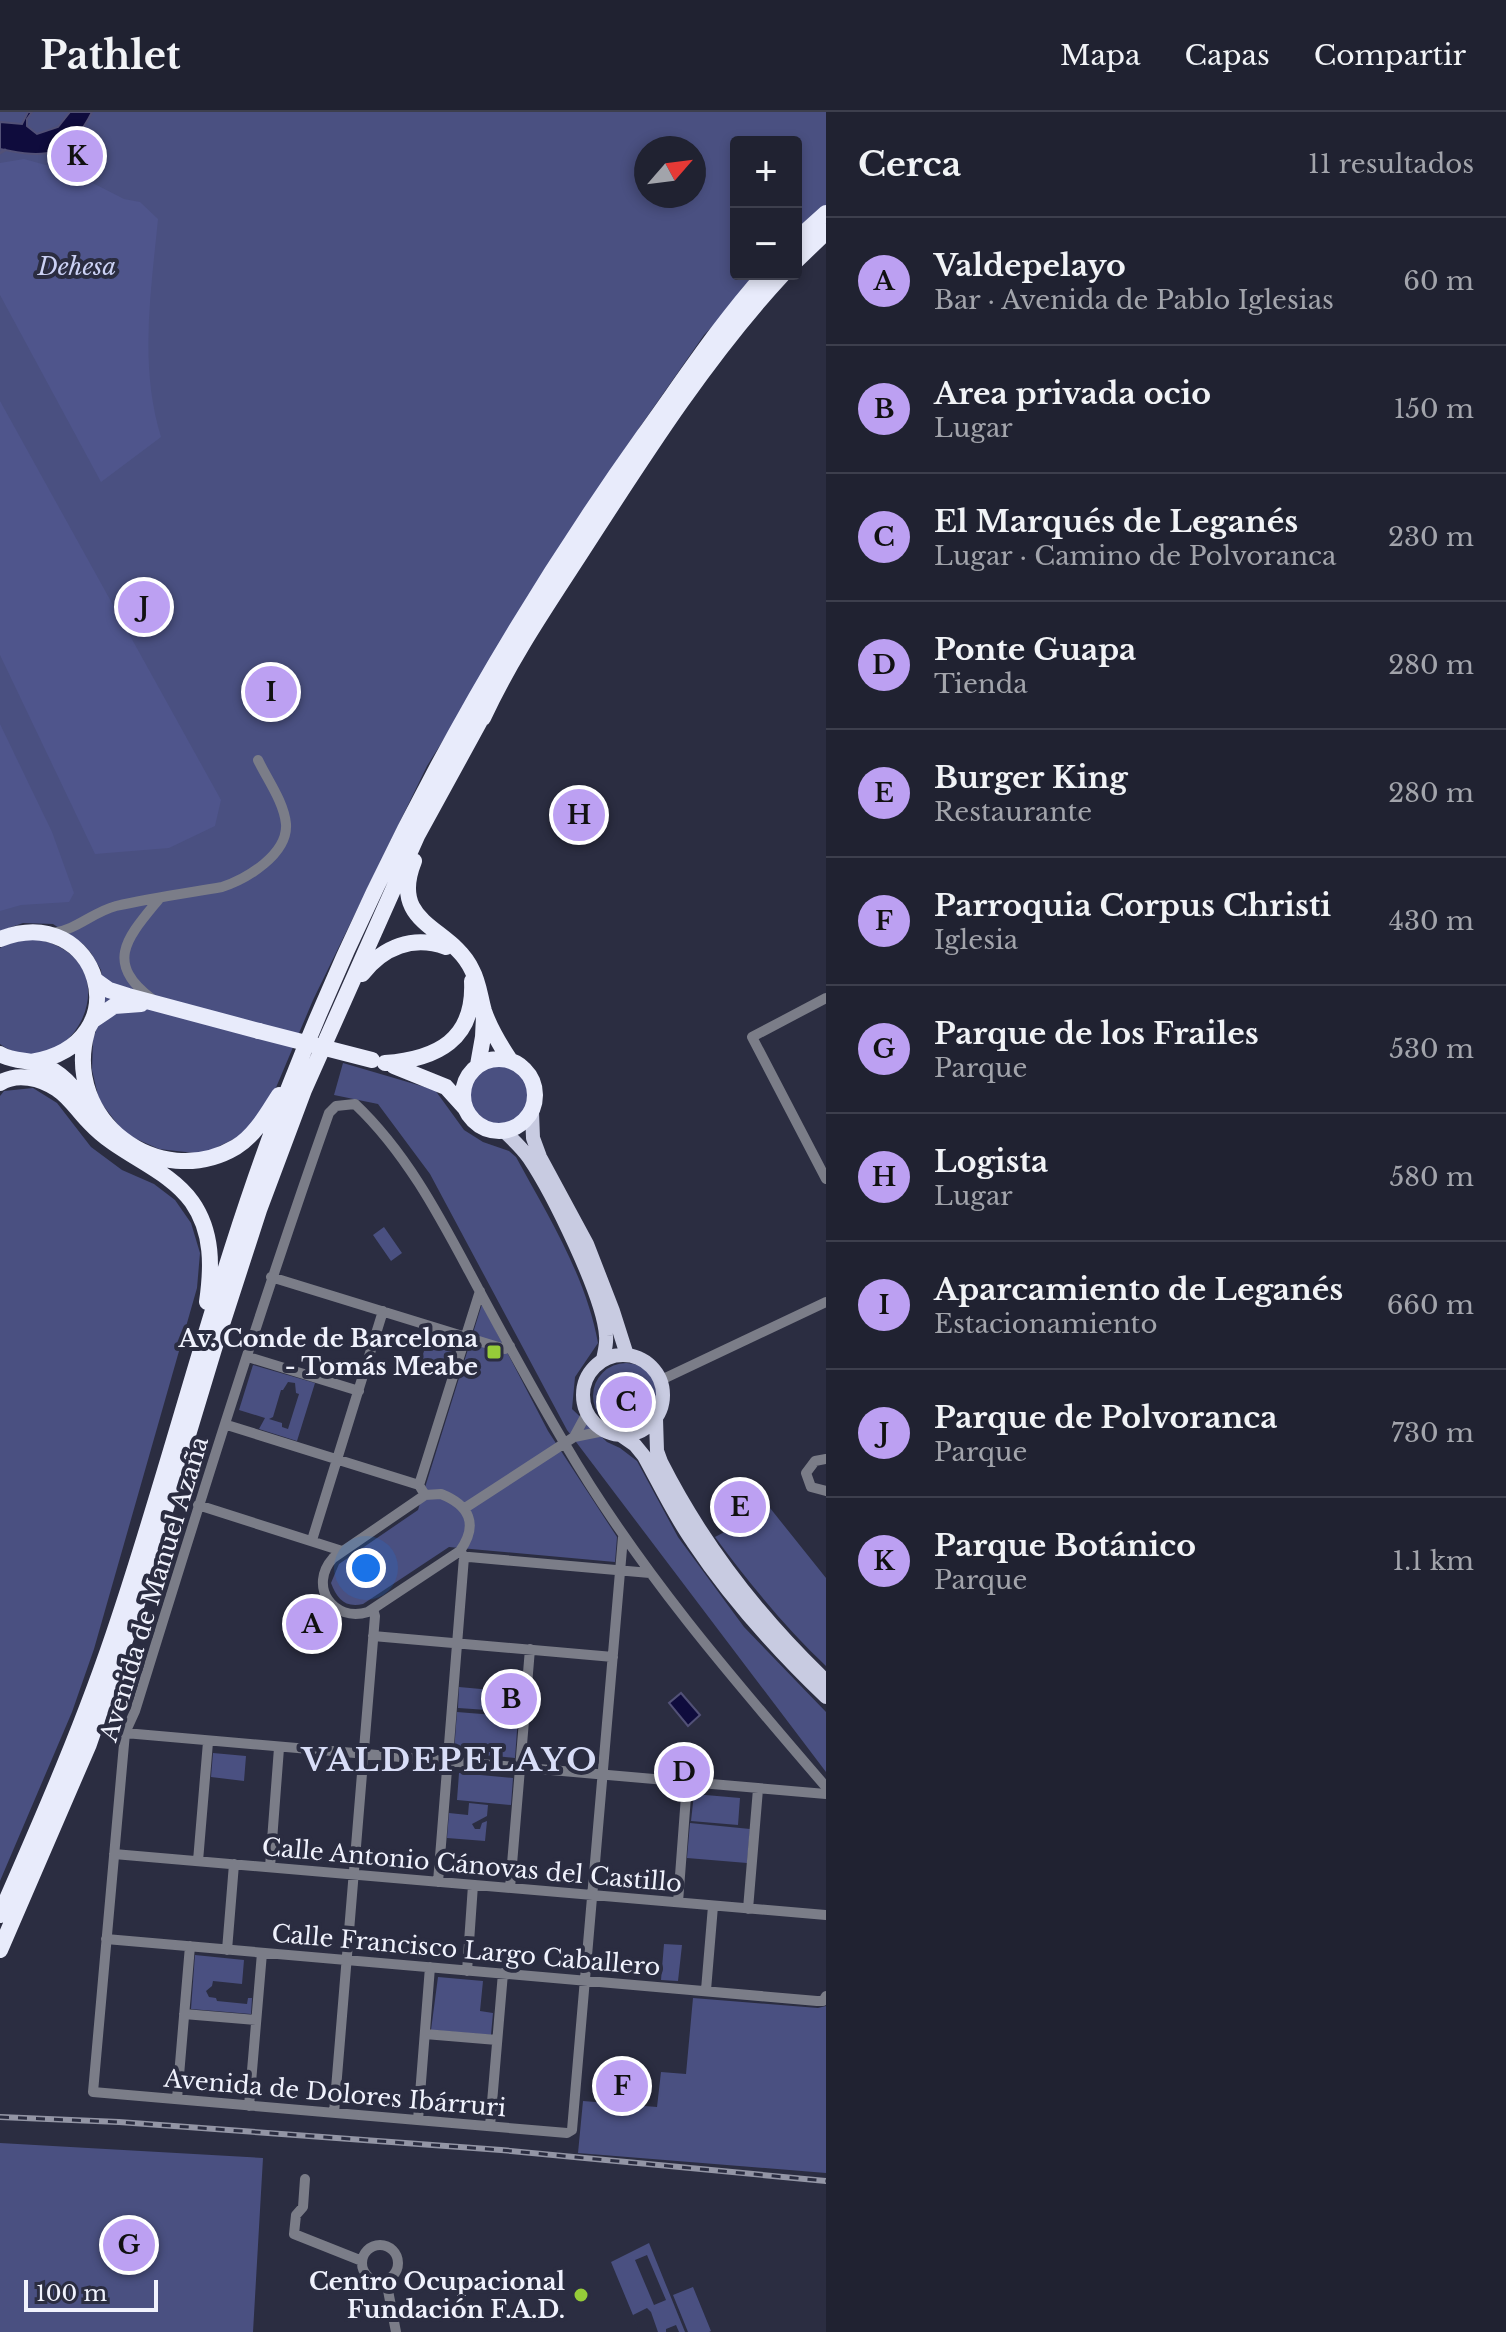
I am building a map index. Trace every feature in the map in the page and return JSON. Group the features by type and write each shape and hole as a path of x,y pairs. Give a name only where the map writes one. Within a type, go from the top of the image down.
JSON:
{"highway":[{"path":"802,235 826,213"},
{"path":"802,255 826,232"},
{"path":"0,1915 76,1740 96,1685 120,1616 201,1346 289,1086 342,964 405,830 526,612 617,473 713,338 760,280"},
{"path":"0,1950 89,1744 132,1620 259,1210 304,1090 417,836 538,621 629,479 723,346 778,280"},
{"path":"486,710 412,865 408,888 413,910 427,927 457,950 472,967 484,1011 510,1060"},
{"path":"0,939 33,931 51,934 68,942 83,955 95,980 96,1008 81,1053 85,1088 100,1114 119,1136 147,1155 164,1159 197,1161 216,1156 239,1145 263,1119 280,1094 324,990 342,964"},
{"path":"304,1090 362,973 375,959 390,949 418,941 457,950"},
{"path":"379,1062 414,1061 449,1044 462,1028 469,1011 473,993 472,967"},
{"path":"95,980 109,990 414,1072 446,1087 481,1127 504,1131 515,1128 532,1112 536,1091 533,1081 528,1072 510,1060 499,1058 455,1074 414,1072"},
{"path":"0,1072 6,1067 53,1059 72,1048 106,1010 122,1004 162,1004"},
{"path":"466,1109 463,1089 475,1068 483,1037 484,1011"},
{"path":"0,1054 59,1073 74,1087 112,1142"},
{"path":"0,1083 19,1076 57,1088 91,1125 112,1142 182,1189 202,1221 212,1268 201,1346"}],"main road":[{"path":"532,1112 533,1138 540,1157 587,1244 627,1355"},
{"path":"504,1131 532,1162 578,1253 602,1314 606,1337 603,1360"},
{"path":"656,1419 635,1434 622,1436 604,1431 587,1413 583,1390 593,1368 603,1360 627,1355 647,1363 661,1380 663,1401 656,1419 657,1451 661,1462 704,1537 763,1617 826,1681"},
{"path":"622,1436 644,1456 691,1540 730,1593 754,1623 826,1697"}],"street":[{"path":"51,934 74,927 95,913 233,883 260,866 278,847 286,826 283,811 258,760"},
{"path":"159,899 126,943 123,963 131,981 162,1004"},
{"path":"83,955 77,943 79,933 95,913"},
{"path":"826,998 752,1037 826,1179"},
{"name":"Avenida de Manuel Azaña","path":"93,2092 125,1733 135,1711 198,1505 227,1425 271,1277 329,1113 336,1106 355,1104 414,1175 454,1240 480,1291"},
{"path":"271,1277 505,1349 510,1346"},
{"path":"419,1485 480,1291"},
{"path":"480,1291 623,1537 680,1614 826,1787"},
{"path":"661,1380 826,1302"},
{"path":"312,1540 383,1311"},
{"path":"248,1357 359,1391"},
{"path":"569,1440 587,1413"},
{"path":"227,1425 419,1485 425,1495"},
{"path":"465,1508 569,1440 604,1431"},
{"path":"826,1459 815,1461 806,1473 811,1487 826,1491"},
{"path":"438,1882 462,1554 470,1526 465,1508 441,1494 425,1495 342,1551 326,1566 322,1582 325,1597 331,1605 344,1612 359,1615 462,1554 650,1573"},
{"path":"198,1505 342,1551"},
{"path":"586,1981 623,1537"},
{"path":"334,2113 373,1609"},
{"path":"373,1636 613,1657"},
{"path":"510,1888 530,1649"},
{"path":"125,1733 826,1794"},
{"path":"198,1861 208,1742"},
{"path":"270,1867 279,1748"},
{"path":"678,1902 687,1783"},
{"path":"748,1909 758,1789"},
{"name":"Calle Antonio Cánovas del Castillo","path":"114,1854 826,1915"},
{"path":"227,1950 234,1864"},
{"path":"467,1971 473,1885"},
{"path":"706,1990 713,1906"},
{"name":"Calle Francisco Largo Caballero","path":"106,1939 586,1981 824,1998"},
{"path":"177,2099 190,1946"},
{"path":"249,2106 262,1953"},
{"path":"418,2120 430,1967"},
{"path":"490,2126 503,1973"},
{"name":"Avenida de Dolores Ibárruri","path":"93,2092 567,2133 572,2130 586,1981"},
{"path":"184,2014 256,2020"},
{"path":"425,2034 497,2040"},
{"path":"305,2179 303,2207 296,2215 294,2234 362,2261"},
{"path":"375,2246 389,2248 397,2258 396,2270 386,2280 375,2280 365,2273 362,2261 369,2249 375,2246"},
{"path":"386,2280 396,2332"}],"green space":[{"path":"0,112 826,112 826,208 802,233 802,136 730,136 730,280 756,280 704,335 628,444 427,766 313,1000 272,1097 244,1134 203,1154 159,1149 125,1134 99,1100 92,1070 93,1039 105,1004 101,970 83,944 53,924 23,923 0,931"},
{"name":"Dehesa","path":"24,159 71,172 124,199 140,202 158,219 150,301 149,356 154,410 161,437 101,482 0,295 0,163"},
{"path":"0,401 221,800 215,826 169,848 95,854 0,655"},
{"path":"0,724 52,832 74,893 69,902 21,905 0,911"},
{"path":"29,938 63,949 82,968 88,992 84,1016 70,1037 50,1051 26,1055 0,1044 0,948 10,942"},
{"path":"343,1063 435,1090 464,1130 516,1157 575,1270 598,1343 575,1377 572,1409 607,1442 637,1461 678,1537 744,1627 826,1712 826,1772 567,1430 430,1174 378,1104 334,1095"},
{"path":"500,1065 521,1074 530,1095 521,1116 500,1125 479,1116 470,1095 479,1074"},
{"path":"33,1088 57,1103 91,1147 122,1170 154,1184 175,1200 191,1223 200,1253 197,1288 94,1649 72,1712 0,1881 0,1096 4,1091"},
{"path":"384,1227 402,1253 391,1261 373,1235"},
{"path":"482,1304 548,1431 617,1537 615,1562 449,1547 363,1604 347,1603 339,1598 331,1583 339,1564 418,1510"},
{"path":"430,1332 457,1340 446,1375 419,1367"},
{"path":"626,1363 649,1373 659,1396 649,1419 626,1429 603,1419 593,1396 603,1373"},
{"path":"253,1365 315,1383 297,1441 259,1429 265,1418 239,1410","holes":["288,1382 295,1383 296,1393 299,1394 288,1429 282,1427 282,1423 269,1419 273,1417 281,1390"]},
{"path":"770,1508 826,1578 826,1666 768,1604 715,1537"},
{"path":"459,1687 503,1691 502,1711 458,1708"},
{"path":"457,1712 518,1717 515,1758 454,1752"},
{"path":"213,1753 246,1756 244,1781 211,1777"},
{"path":"459,1773 513,1778 511,1805 457,1800"},
{"path":"694,1794 740,1798 738,1825 691,1821"},
{"path":"469,1803 488,1805 487,1816 472,1824 475,1829 480,1829 482,1823 487,1821 485,1841 447,1838 449,1813 468,1815"},
{"path":"690,1823 750,1829 747,1863 687,1858"},
{"path":"664,1944 682,1945 678,1981 661,1980"},
{"path":"195,1955 244,1960 242,1984 213,1981 206,1991 209,1997 217,2001 247,2004 248,1998 252,1998 251,2014 191,2009"},
{"path":"438,1977 483,1981 480,2011 493,2013 491,2035 431,2030"},
{"path":"693,1998 818,2008 826,2006 826,2173 578,2153 583,2101 657,2107 661,2072 686,2074"},
{"path":"0,2143 263,2158 253,2332 0,2332"},
{"path":"649,2243 685,2332 679,2332 676,2325 666,2329 666,2332 658,2332 647,2308 633,2315 640,2332 611,2262","holes":["647,2255 666,2300 654,2305 635,2260"]},
{"path":"693,2287 709,2332 688,2332 673,2295"}],"shaded area":[{"path":"28,112 32,112 27,126 37,134 58,127 70,112 92,112 75,138 55,151 31,154 0,149 0,122 22,124"},
{"path":"681,1693 700,1715 688,1726 669,1703"}],"waterway":[{"path":"0,153 5,150"}],"railway":[{"path":"0,2117 119,2122 501,2150 826,2181"}],"place":[{"name":"Parque Botánico","path":"77,156"},
{"name":"Parque de Polvoranca","path":"144,607"},
{"name":"Aparcamiento de Leganés","path":"271,692"},
{"name":"Logista","path":"579,815"},
{"name":"Av. Conde de Barcelona - Tomás Meabe","path":"494,1352"},
{"name":"El Marqués de Leganés","path":"626,1402"},
{"name":"Burger King","path":"740,1507"},
{"name":"Valdepelayo","path":"312,1624"},
{"name":"Area privada ocio","path":"511,1699"},
{"name":"Ponte Guapa","path":"684,1772"},
{"name":"Parroquia Corpus Christi","path":"622,2086"},
{"name":"Parque de los Frailes","path":"129,2245"},
{"name":"Centro Ocupacional Fundación F.A.D.","path":"581,2295"}],"district":[{"name":"VALDEPELAYO","path":"450,1760"}]}
